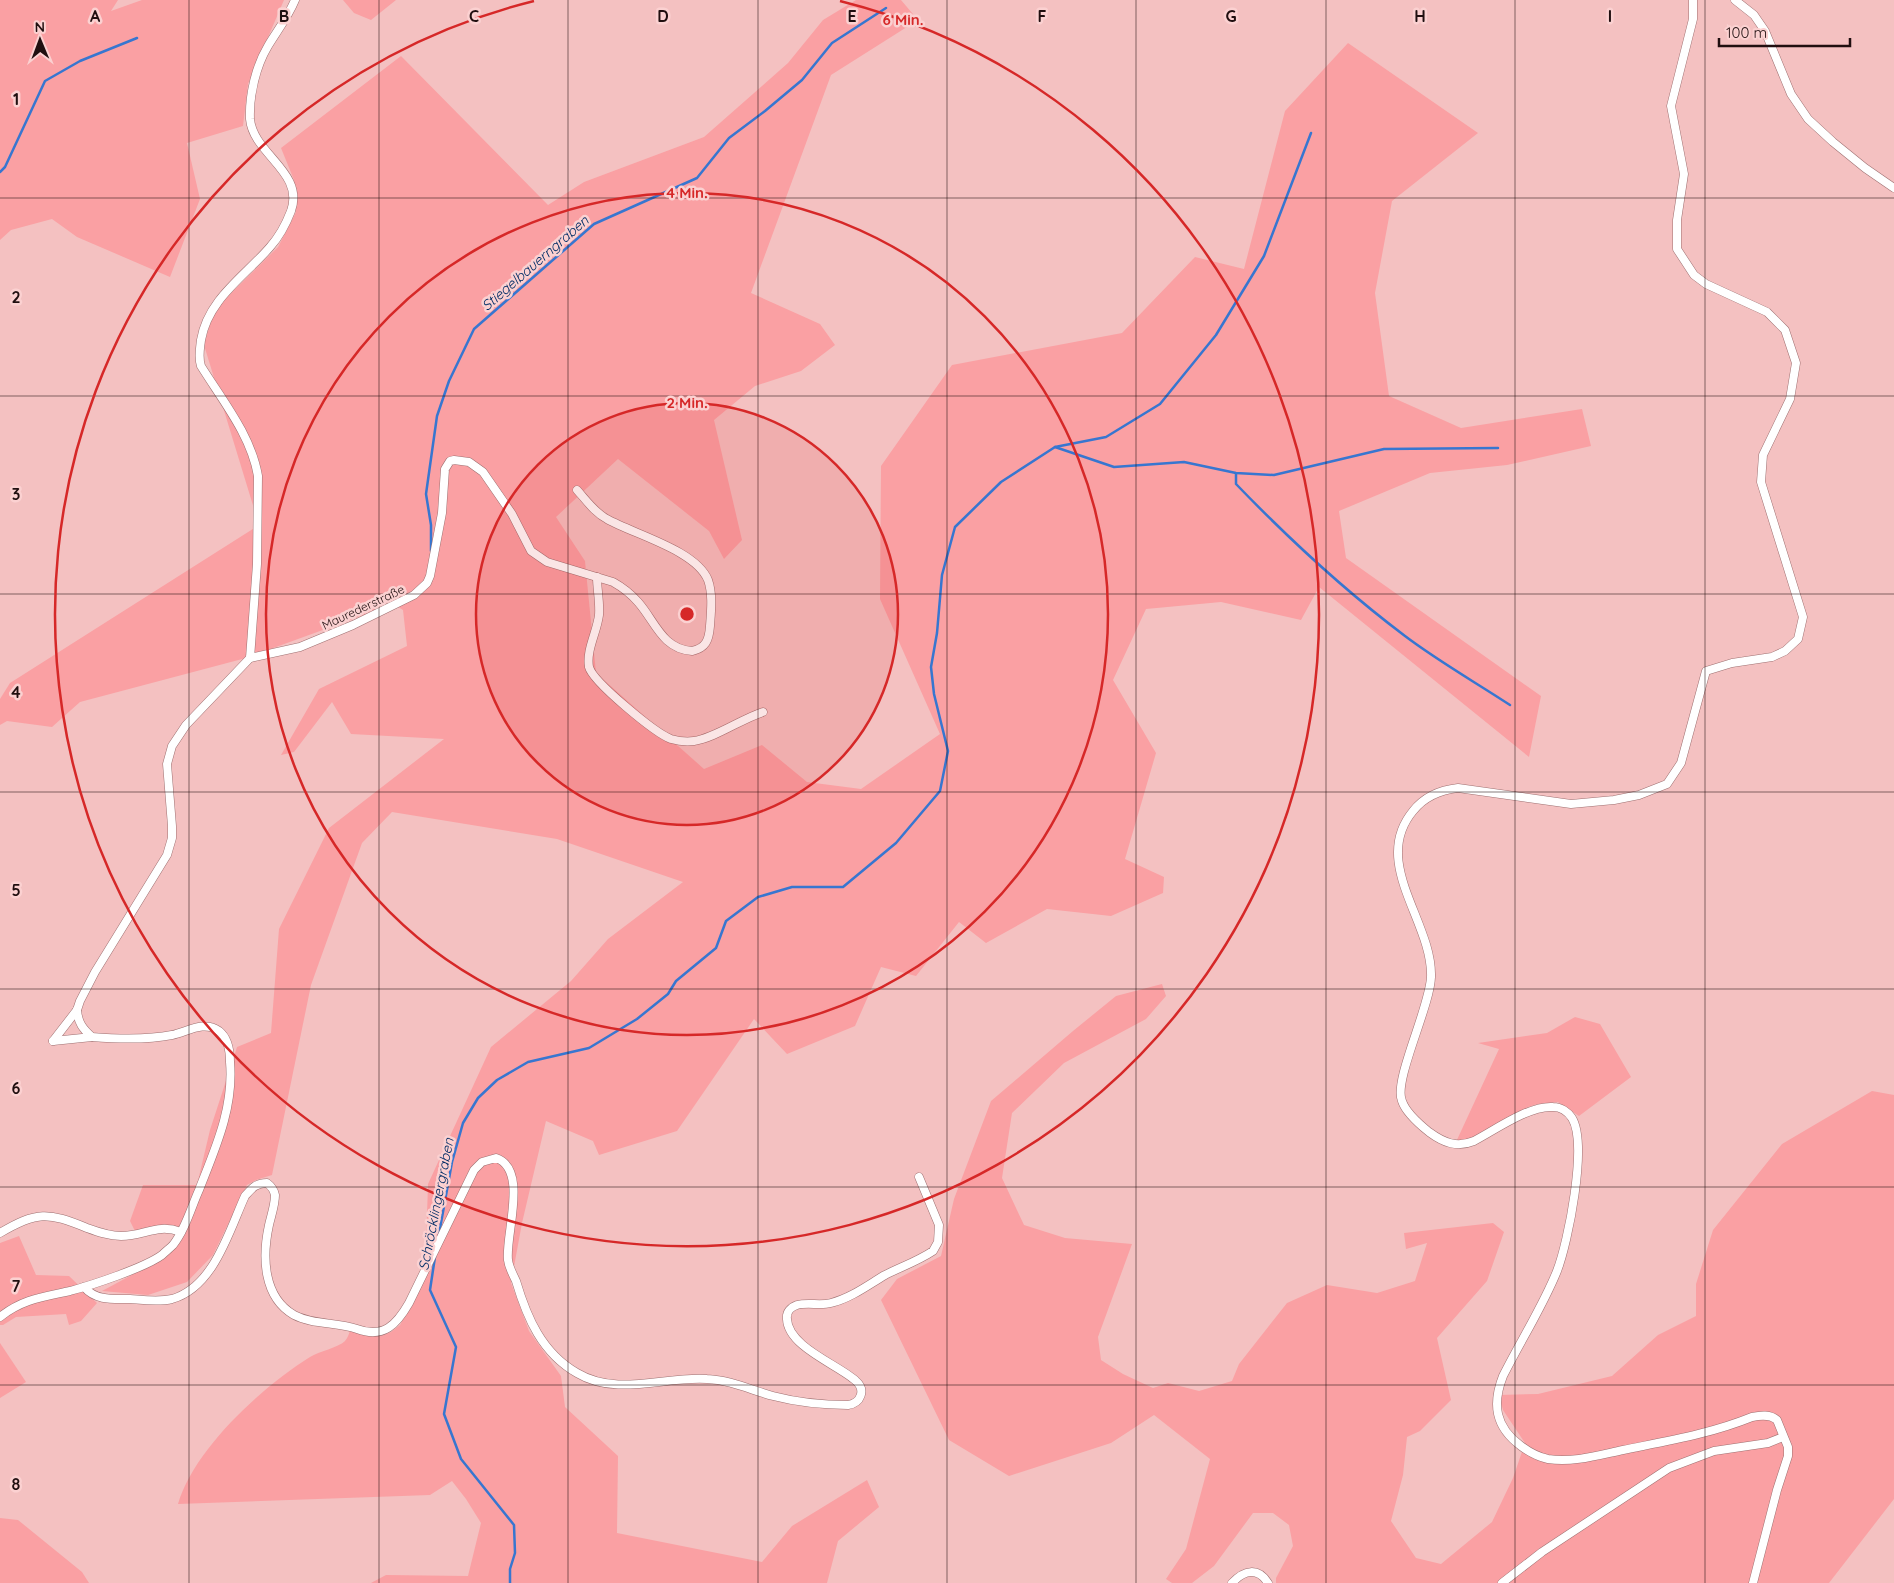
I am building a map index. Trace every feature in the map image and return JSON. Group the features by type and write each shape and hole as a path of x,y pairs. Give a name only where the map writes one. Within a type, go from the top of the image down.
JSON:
{"street":[{"path":"0,1318 26,1302 41,1296 84,1287 145,1264 161,1255 173,1245 181,1232 211,1158 226,1114 231,1066 230,1051 220,1031 200,1026 172,1035 157,1037 92,1037 53,1041 77,1010 95,972 162,866 170,847 172,826 167,764 172,746 186,724 250,658 257,564 258,476 256,465 244,436 201,366 199,356 203,329 210,313 223,296 278,238 293,205 292,191 286,175 257,138 251,125 250,117 251,100 258,68 265,51 295,0"},
{"path":"1693,0 1693,19 1671,106 1684,174 1677,220 1677,249 1694,275 1706,284 1767,312 1785,330 1796,364 1790,399 1763,455 1761,482 1803,617 1798,639 1785,651 1772,658 1732,663 1706,671 1681,764 1666,784 1640,795 1614,800 1571,804 1458,788 1441,791 1419,804 1403,825 1397,854 1401,874 1428,954 1431,976 1428,997 1402,1080 1400,1095 1404,1105 1419,1123 1438,1138 1452,1145 1474,1142 1526,1114 1548,1107 1556,1107 1568,1113 1575,1126 1578,1146 1577,1176 1566,1238 1560,1264 1503,1376 1497,1393 1499,1420 1509,1436 1517,1444 1548,1459 1574,1459 1702,1434 1761,1415 1770,1416 1777,1420 1788,1447 1788,1456 1752,1583"},
{"path":"1735,0 1754,14 1766,31 1791,94 1808,119 1865,168 1894,188"},
{"name":"Maurederstraße","path":"250,658 300,647 362,620 414,595 422,589 432,569 444,504 445,470 450,461 454,460 468,462 483,472 512,514 531,551 538,558 613,582 638,603 672,646 692,651 708,642 711,596 705,574 697,565 661,543 602,516 577,490"},
{"path":"598,577 599,613 589,654 589,666 594,677 629,708 665,736 685,742 698,740 763,712"},
{"path":"77,1010 82,1028 92,1037"},
{"path":"84,1287 97,1297 108,1298 157,1301 183,1295 202,1279 212,1266 245,1196 251,1188 259,1183 267,1183 272,1187 275,1194 268,1228 266,1265 270,1286 278,1302 296,1316 306,1319 347,1326 366,1332 385,1330 397,1322 410,1303 474,1170 482,1162 496,1158 504,1162 513,1181 513,1208 508,1252 509,1265 528,1318 540,1339 568,1367 594,1381 624,1385 708,1379 726,1381 786,1399 852,1405 861,1397 860,1385 799,1341 788,1326 787,1314 791,1308 798,1305 830,1303 847,1297 932,1251 938,1242 939,1225 918,1177"},
{"path":"0,1233 22,1220 38,1216 60,1218 108,1235 145,1233 169,1227 181,1232"},
{"path":"1502,1583 1542,1552 1669,1468 1714,1451 1768,1442 1783,1437"},
{"path":"1232,1583 1238,1576 1249,1572 1260,1574 1268,1583"}],"shaded area":[{"path":"0,0 118,0 111,11 142,0 284,0 248,84 243,126 187,143 200,199 170,277 77,237 52,219 11,230 0,240"},
{"path":"343,0 396,0 371,20 354,13"},
{"path":"856,0 901,0 918,20 831,75 751,293 820,324 835,345 801,371 755,386 714,420 742,540 724,559 709,531 618,459 556,517 585,561 596,673 704,769 762,745 807,782 861,789 940,734 880,599 881,466 952,365 1122,333 1195,257 1244,269 1285,111 1348,43 1478,133 1392,201 1375,293 1389,396 1461,428 1582,409 1591,446 1507,465 1430,473 1339,511 1346,558 1541,696 1529,757 1319,587 1301,620 1221,602 1146,609 1113,680 1156,753 1125,859 1164,877 1163,893 1111,916 1047,909 986,943 959,922 916,976 881,967 855,1026 787,1054 754,1019 677,1131 599,1155 593,1141 546,1121 522,1223 511,1283 529,1331 561,1376 565,1407 618,1456 617,1533 762,1562 792,1526 867,1480 879,1507 838,1541 827,1583 371,1583 386,1575 468,1576 481,1523 452,1481 430,1495 178,1504 186,1483 214,1441 232,1421 251,1402 291,1370 314,1355 342,1343 350,1331 381,1336 391,1332 400,1325 423,1282 428,1184 491,1047 571,981 608,939 683,882 557,839 392,812 362,843 311,985 272,1175 247,1185 213,1255 187,1282 148,1295 102,1291 156,1262 186,1233 165,1224 135,1231 130,1221 143,1185 197,1185 210,1130 237,1047 271,1033 279,929 329,828 444,739 351,734 332,702 294,752 281,755 319,689 407,646 403,610 382,597 370,600 375,611 246,658 80,702 52,727 7,721 0,725 0,699 10,683 259,525 204,345 214,310 278,247 296,212 294,180 281,148 401,56 548,205 584,182 704,137 788,63 823,20"},
{"path":"1162,984 1166,996 1146,1019 1064,1063 1012,1113 1002,1178 1024,1225 1065,1238 1132,1244 1098,1337 1101,1360 1123,1374 1153,1388 1168,1383 1199,1391 1232,1381 1239,1364 1287,1303 1327,1285 1377,1293 1415,1281 1427,1243 1406,1249 1404,1233 1493,1223 1504,1232 1487,1281 1437,1338 1451,1400 1420,1431 1407,1437 1403,1475 1391,1521 1416,1558 1441,1564 1492,1522 1513,1478 1525,1443 1503,1410 1499,1395 1538,1394 1612,1376 1658,1335 1696,1316 1696,1284 1713,1230 1782,1144 1872,1091 1894,1095 1894,1499 1829,1583 1276,1583 1276,1578 1293,1546 1289,1525 1273,1513 1253,1513 1214,1566 1192,1583 1172,1583 1166,1579 1186,1549 1210,1459 1154,1415 1111,1443 1009,1476 949,1440 881,1300 897,1279 941,1256 954,1199 991,1101 1116,996"},
{"path":"1575,1017 1600,1024 1631,1077 1579,1116 1558,1102 1537,1104 1515,1114 1476,1137 1456,1142 1499,1049 1478,1043 1547,1033"},
{"path":"19,1236 36,1275 69,1276 97,1303 81,1321 69,1325 66,1314 16,1317 0,1325 0,1243"},
{"path":"0,1343 26,1382 0,1398"},
{"path":"0,1518 18,1520 82,1572 89,1583 0,1583"}],"waterway":[{"name":"Stiegelbauerngraben","path":"431,551 431,525 426,494 437,416 449,381 474,329 594,224 697,178 729,138 802,80 832,43 886,8"},
{"path":"0,172 5,167 45,81 80,61 137,38"},
{"name":"Schröcklingergraben","path":"439,1234 452,1162 463,1123 478,1098 497,1080 528,1062 589,1048 637,1019 668,994 676,981 716,948 726,921 758,897 792,887 843,887 896,843 940,791 948,751 934,694 931,667 937,633 942,575 955,527 1001,482 1055,447 1106,437 1160,404 1216,335 1264,256 1311,133"},
{"path":"1055,447 1114,467 1184,462 1236,473 1274,475 1384,449 1498,448"},
{"path":"1236,474 1236,484 1297,544 1360,601 1443,663 1510,705"},
{"name":"Schröcklingergraben","path":"435,1257 430,1290 456,1347 444,1414 461,1459 514,1525 515,1553 510,1569 510,1583"}]}
